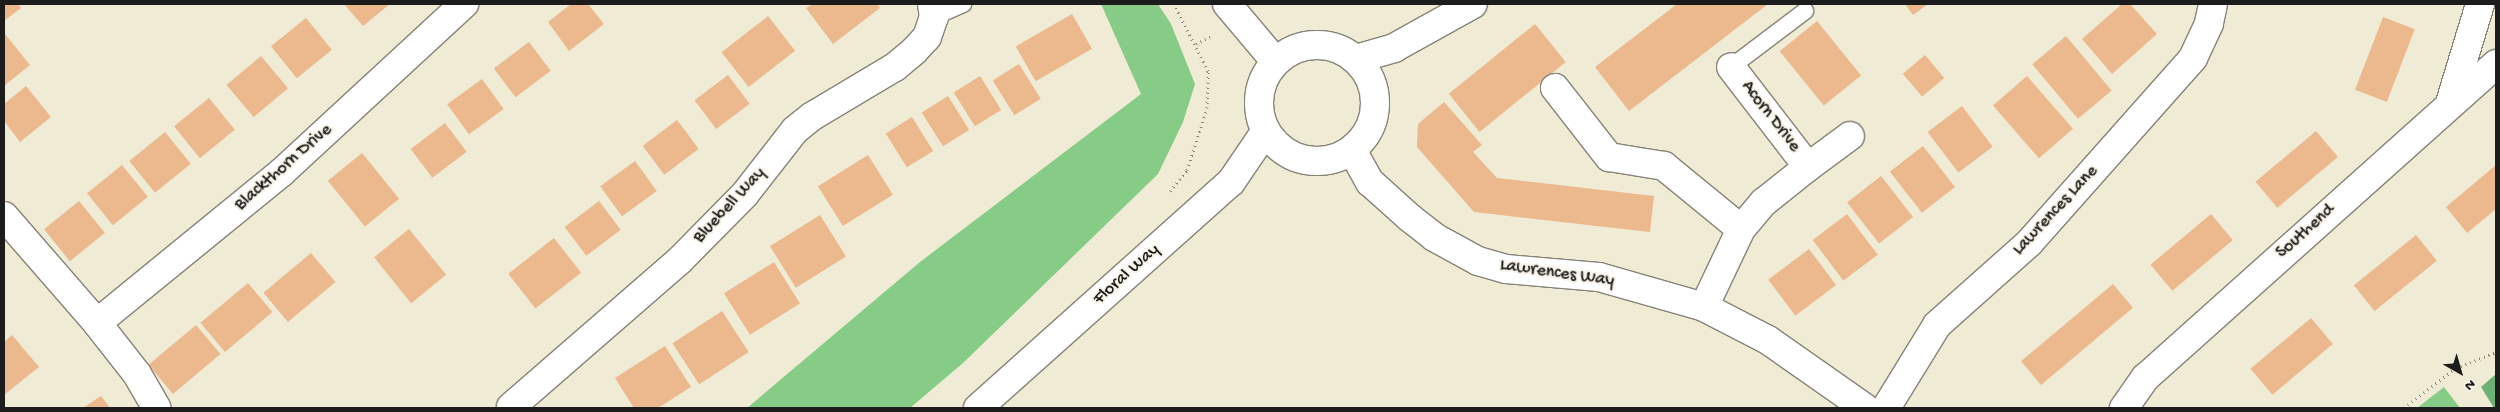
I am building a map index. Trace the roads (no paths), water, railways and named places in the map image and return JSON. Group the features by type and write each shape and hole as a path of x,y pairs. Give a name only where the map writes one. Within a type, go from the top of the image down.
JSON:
{"street":[{"name":"Blackthorn Drive","path":"97,323 282,172 464,4"},
{"path":"1227,4 1275,61"},
{"path":"1356,59 1394,48 1473,4"},
{"name":"Lawrences Lane","path":"1886,408 1936,325 2029,243 2193,58 2202,43 2213,4"},
{"path":"2450,103 2480,4"},
{"name":"Bluebell Way","path":"511,407 679,261 745,194 795,130 811,117 895,67 914,51 927,37 933,10"},
{"path":"1306,45 1340,49 1356,59 1367,72 1375,105 1372,122 1352,150 1334,159 1314,161 1295,158 1278,147 1265,132 1259,114 1258,95 1264,77 1275,61 1306,45"},
{"name":"Southend","path":"2124,408 2144,378 2450,103 2496,64"},
{"name":"Acorn Drive","path":"1731,67 1808,167"},
{"path":"1555,88 1609,157 1664,166 1741,229"},
{"name":"Floral Way","path":"978,408 1230,182 1265,132"},
{"name":"Acorn Drive","path":"1704,307 1741,229 1764,202 1850,136"},
{"name":"Lawrences Way","path":"1352,150 1370,182 1410,218 1434,237 1478,261 1506,269 1599,277 1704,307 1768,340 1865,408"},
{"path":"4,216 97,323 137,374 157,408"}],"lane":[{"path":"933,10 963,4"},
{"path":"1731,67 1804,10"}]}
